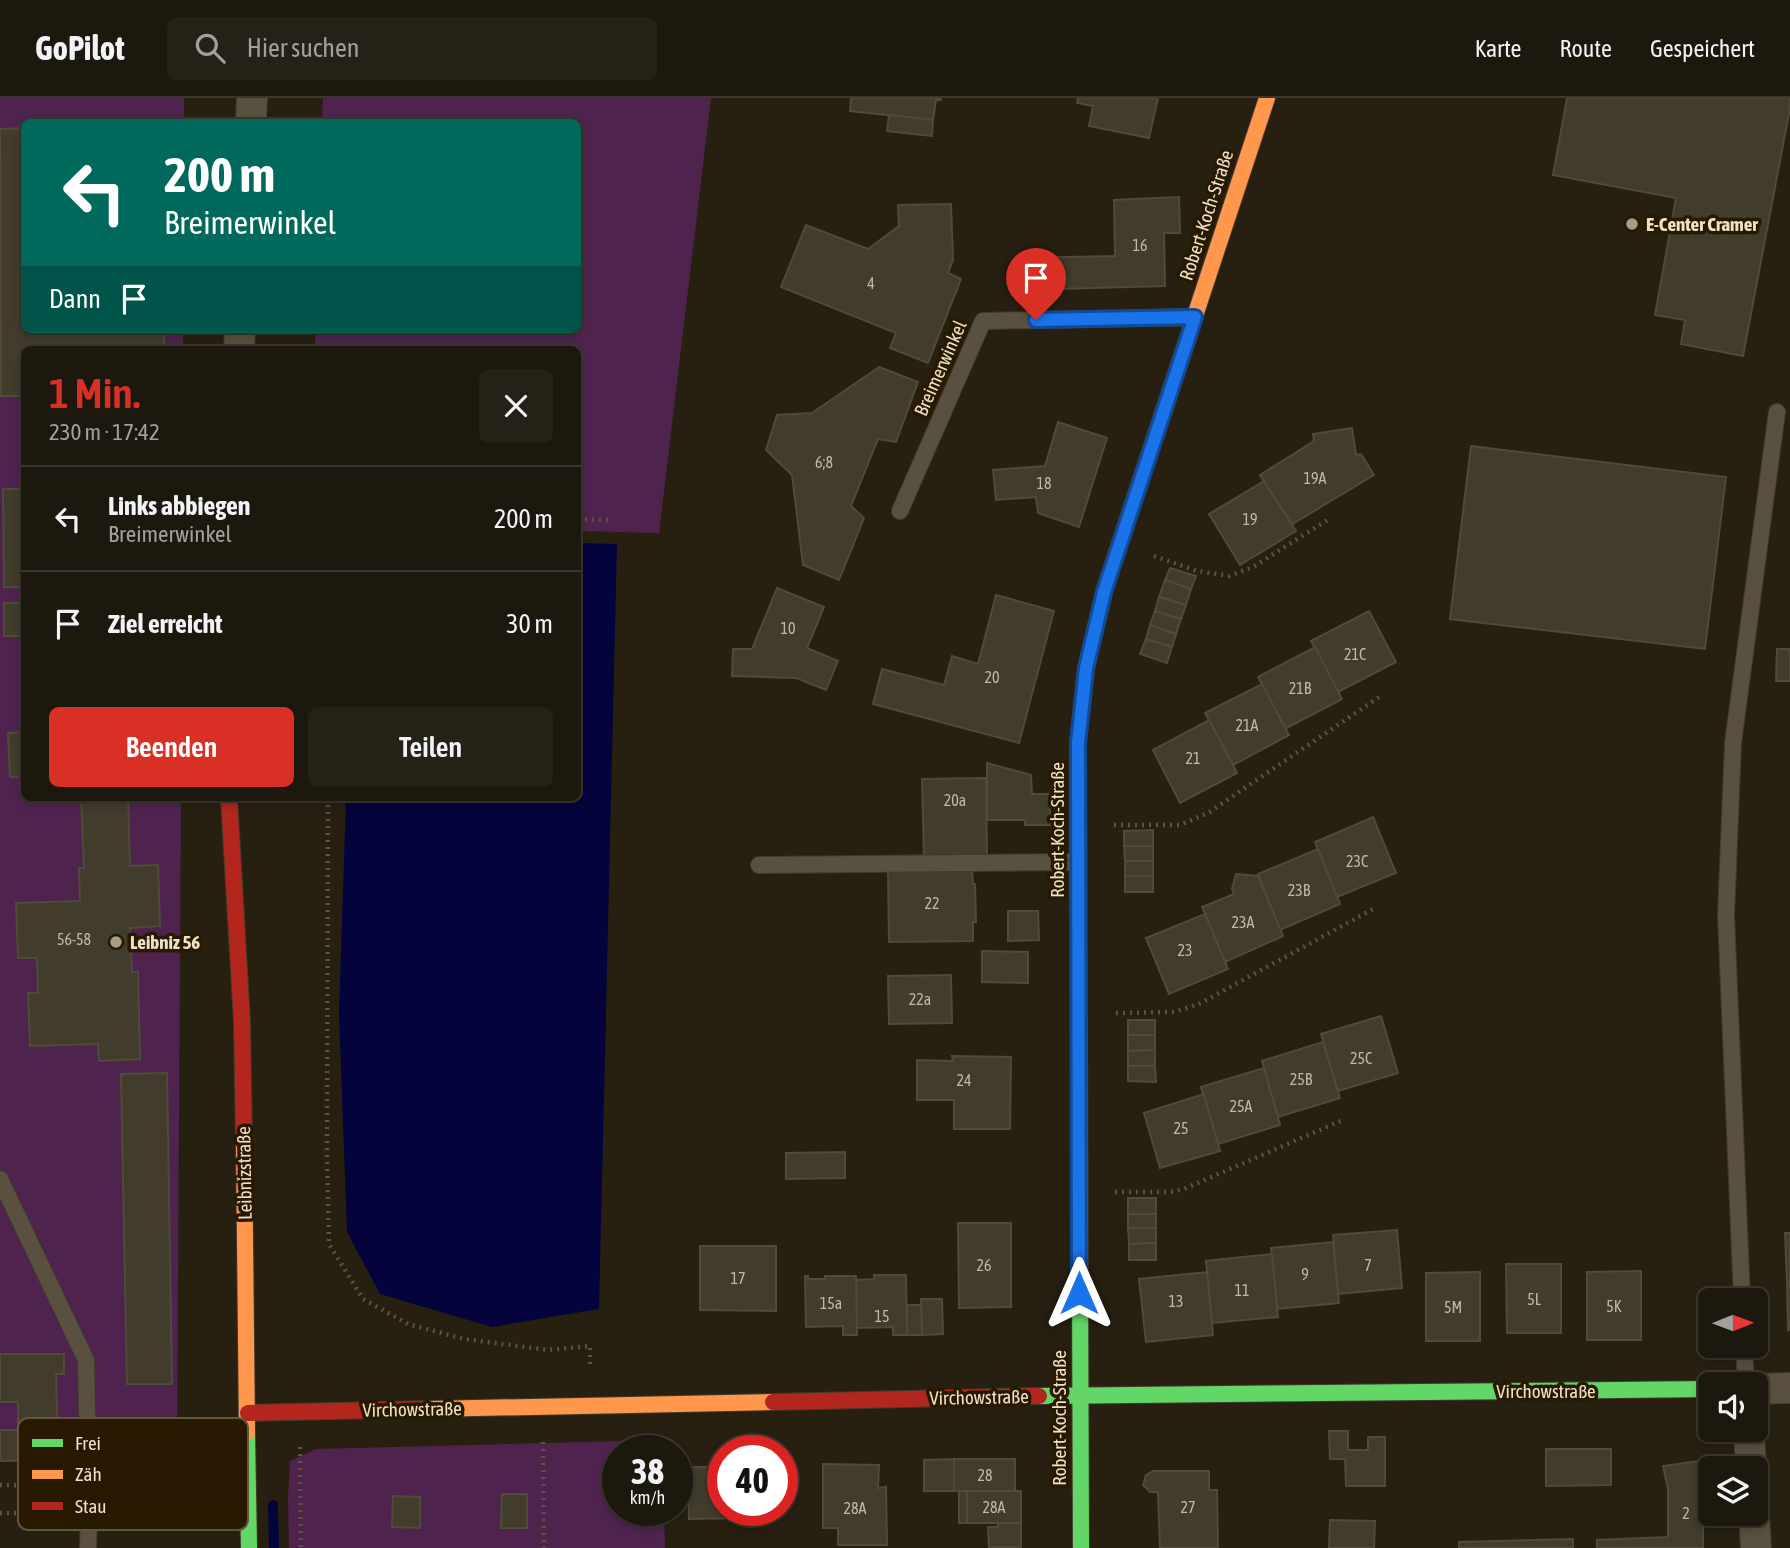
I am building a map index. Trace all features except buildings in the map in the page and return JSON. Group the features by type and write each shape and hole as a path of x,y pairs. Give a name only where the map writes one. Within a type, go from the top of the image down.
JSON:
{"street":[{"path":"251,119 252,98"},
{"name":"Robert-Koch-Straße","path":"1081,1548 1078,743 1086,668 1104,592 1267,98"},
{"name":"Leibnizstraße","path":"229,801 242,1022 249,1548"},
{"path":"1768,1389 1790,1388"},
{"name":"Virchowstraße","path":"248,1413 1079,1395 1698,1389"},
{"path":"1755,1526 1756,1548"}],"lane":[{"name":"Breimerwinkel","path":"900,511 983,321 1195,317"},
{"path":"1742,1288 1726,915 1733,743 1777,412"},
{"path":"759,865 1078,862"},
{"path":"0,1179 86,1360 87,1418"},
{"path":"88,1548 89,1530"}],"path":[{"path":"581,519 609,520"},
{"path":"1120,544 1197,571 1229,576 1253,567 1329,519"},
{"path":"1078,824 1180,825 1208,813 1379,697"},
{"path":"328,801 329,1244 363,1299 408,1324 464,1339 548,1350 590,1346 591,1405"},
{"path":"1078,1013 1174,1012 1199,1004 1373,909"},
{"path":"1079,1191 1171,1192 1184,1189 1345,1119"},
{"path":"542,1406 544,1548"},
{"path":"299,1412 301,1548"},
{"path":"0,1485 18,1485"},
{"path":"0,1513 18,1513"}],"shaded area":[{"path":"0,98 184,98 184,119 21,119 21,333 183,333 183,346 21,346 21,801 181,801 177,1418 18,1418 18,1433 0,1433"},
{"path":"323,98 711,98 659,533 581,531 581,346 315,346 315,333 581,333 581,119 322,119"},
{"path":"581,543 617,544 599,1309 492,1327 380,1294 347,1232 339,1014 346,801 581,801"},
{"path":"602,1442 602,1526 664,1526 665,1548 289,1548 290,1461 316,1449"}],"waterway":[{"path":"273,1505 274,1548"}],"traffic: fast":[{"path":"1081,1548 1078,743 1086,668 1106,585"},
{"path":"1039,1396 1698,1389"},
{"path":"248,1490 249,1548"}],"traffic: slow":[{"path":"1106,585 1267,98"},
{"path":"244,1144 247,1418"},
{"path":"429,1409 773,1402"}],"traffic: jam":[{"path":"229,801 242,1022 244,1144"},
{"path":"773,1402 1039,1396"},
{"path":"248,1413 429,1409"}],"place":[{"name":"E-Center Cramer","path":"1632,224"},
{"name":"Leibniz 56","path":"116,942"}],"route":[{"path":"1036,320 1195,317 1104,592 1086,668 1080,718 1079,1293"}]}
